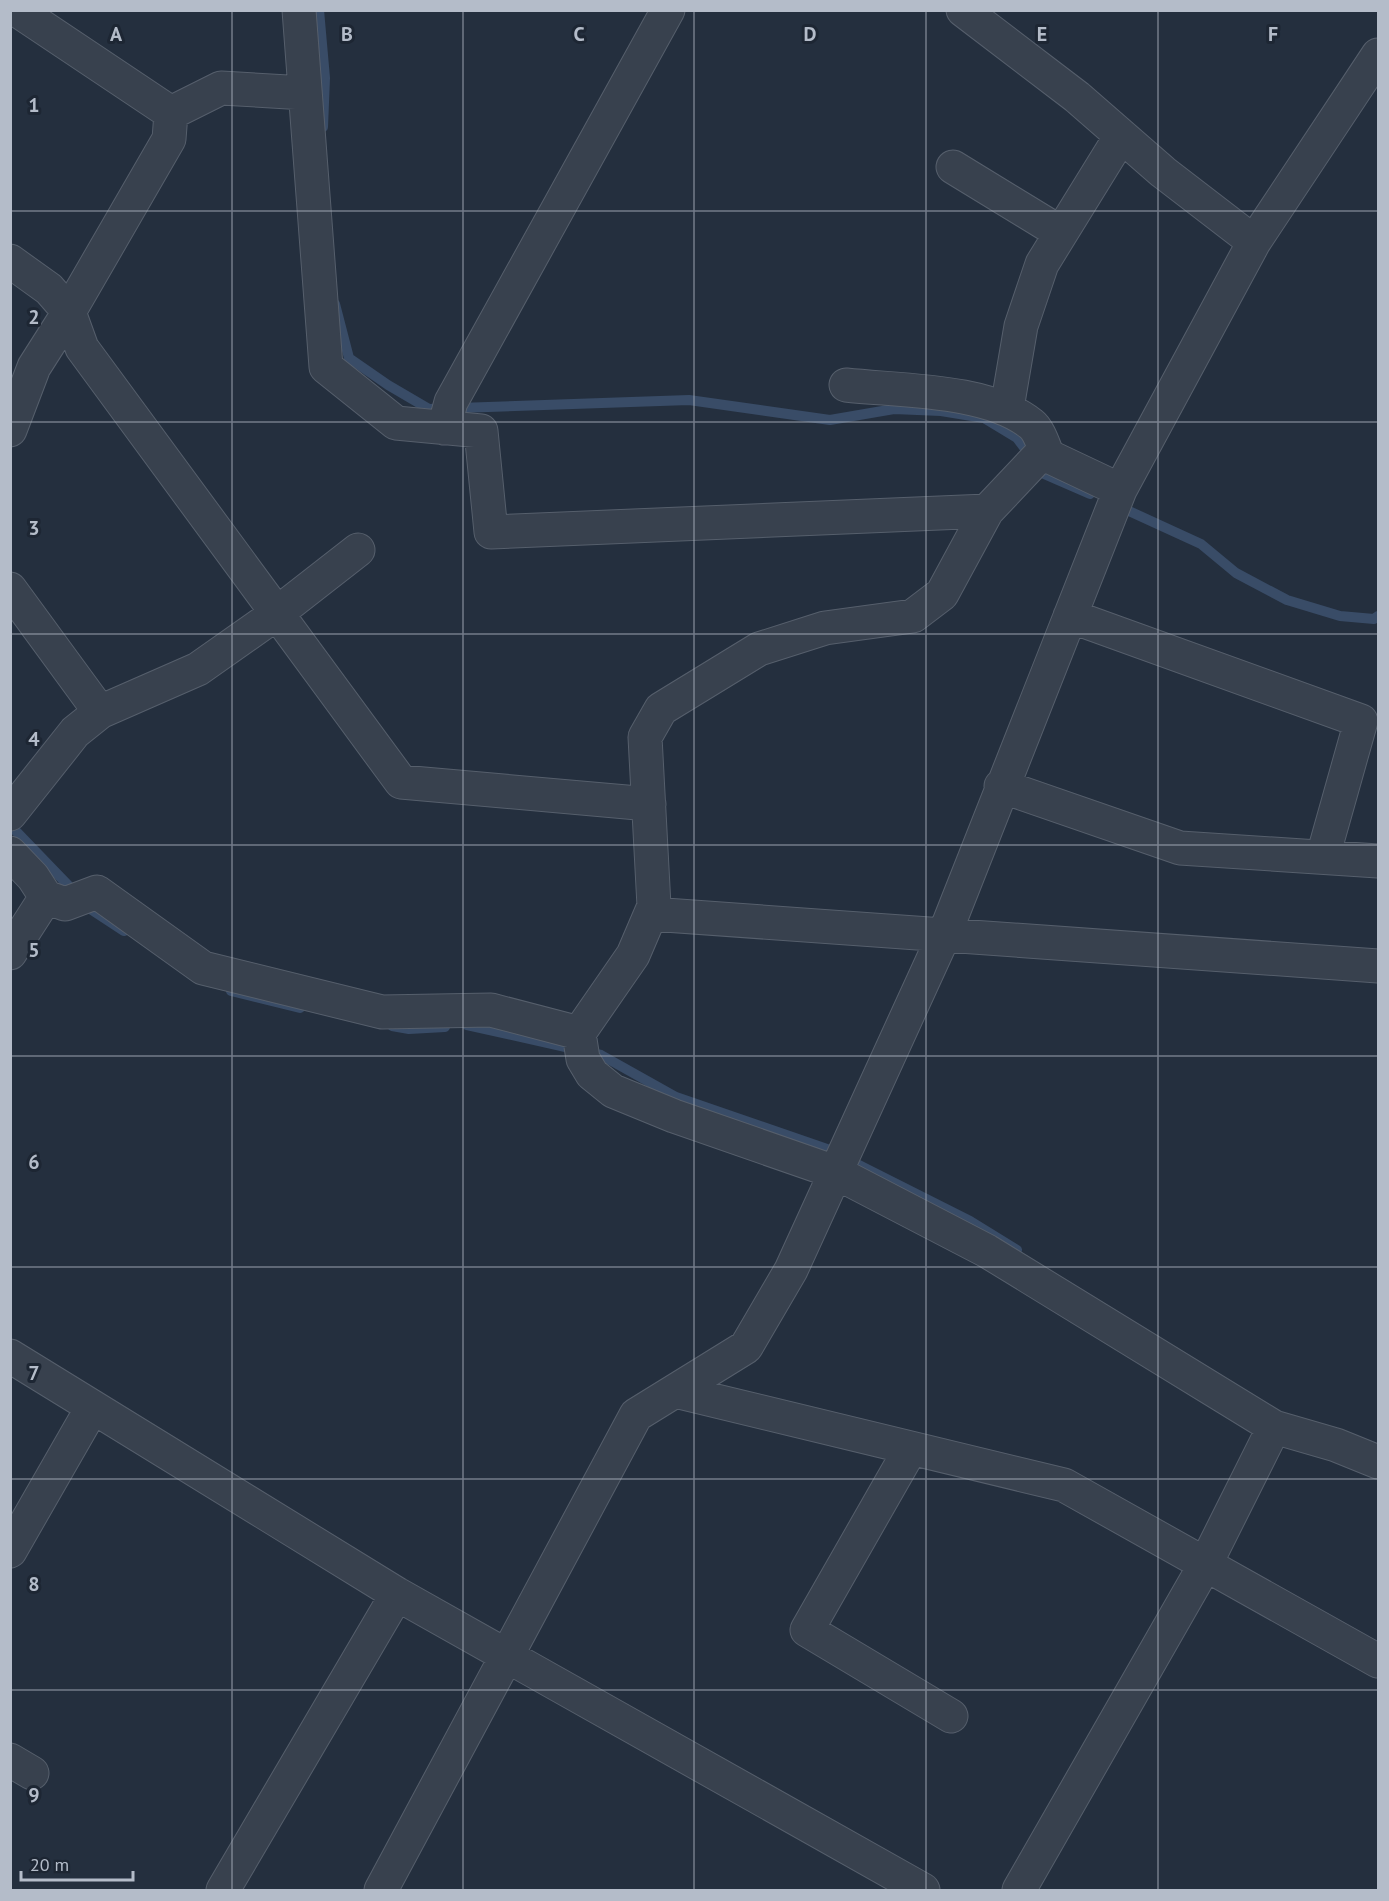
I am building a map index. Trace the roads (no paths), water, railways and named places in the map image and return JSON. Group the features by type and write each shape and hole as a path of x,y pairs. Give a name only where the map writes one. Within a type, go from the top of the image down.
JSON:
{"street":[{"path":"16,10 171,113"},
{"path":"299,10 326,367 396,423 448,414 481,431 491,532 987,511"},
{"path":"448,414 668,10"},
{"path":"963,10 1077,97 1121,136 1254,242"},
{"path":"381,1890 636,1415 746,1347 791,1270 945,933 1001,786 1116,500 1254,242 1369,89 1378,55"},
{"path":"171,113 221,88 305,93"},
{"path":"10,430 34,367 69,312 168,139 171,113"},
{"path":"1007,408 1021,326 1042,264 1121,136"},
{"path":"953,167 1061,233"},
{"path":"10,261 50,289 69,312 82,348 401,782 649,804"},
{"path":"846,385 959,397 1007,408 1033,425 1038,461"},
{"path":"1038,461 1116,500"},
{"path":"581,1045 633,955 654,906 645,737 660,709 759,649 825,628 913,616 942,594 987,511 1038,461"},
{"path":"10,814 75,732 100,712 198,669 276,614 358,550"},
{"path":"10,589 100,712"},
{"path":"1070,616 1369,729 1323,856"},
{"path":"1001,786 1180,848 1378,861"},
{"path":"10,853 33,877 70,898"},
{"path":"10,953 70,898 97,892 203,968 382,1012 491,1010 581,1045 592,1074 613,1091 674,1116 840,1161 1274,1427 1336,1445 1378,1462"},
{"path":"651,914 945,933 1378,966"},
{"path":"10,1356 397,1594 505,1657 923,1890"},
{"path":"675,1391 1064,1485 1378,1661"},
{"path":"10,1551 92,1408"},
{"path":"1019,1890 1205,1565 1274,1427"},
{"path":"910,1448 807,1630 951,1716"},
{"path":"223,1890 397,1594"}],"waterway":[{"path":"319,10 325,78 323,127"},
{"path":"335,304 349,358 388,385 429,409 689,400 830,420 894,409 941,411 984,418 1017,438 1044,474 1090,494"},
{"path":"1118,506 1201,544 1236,573 1287,600 1340,616 1374,619 1378,616"},
{"path":"10,825 92,910 124,931"},
{"path":"231,991 300,1008"},
{"path":"467,1025 601,1055 676,1097 827,1149 970,1221 1017,1250"},
{"path":"392,1026 409,1029 445,1027"}]}
